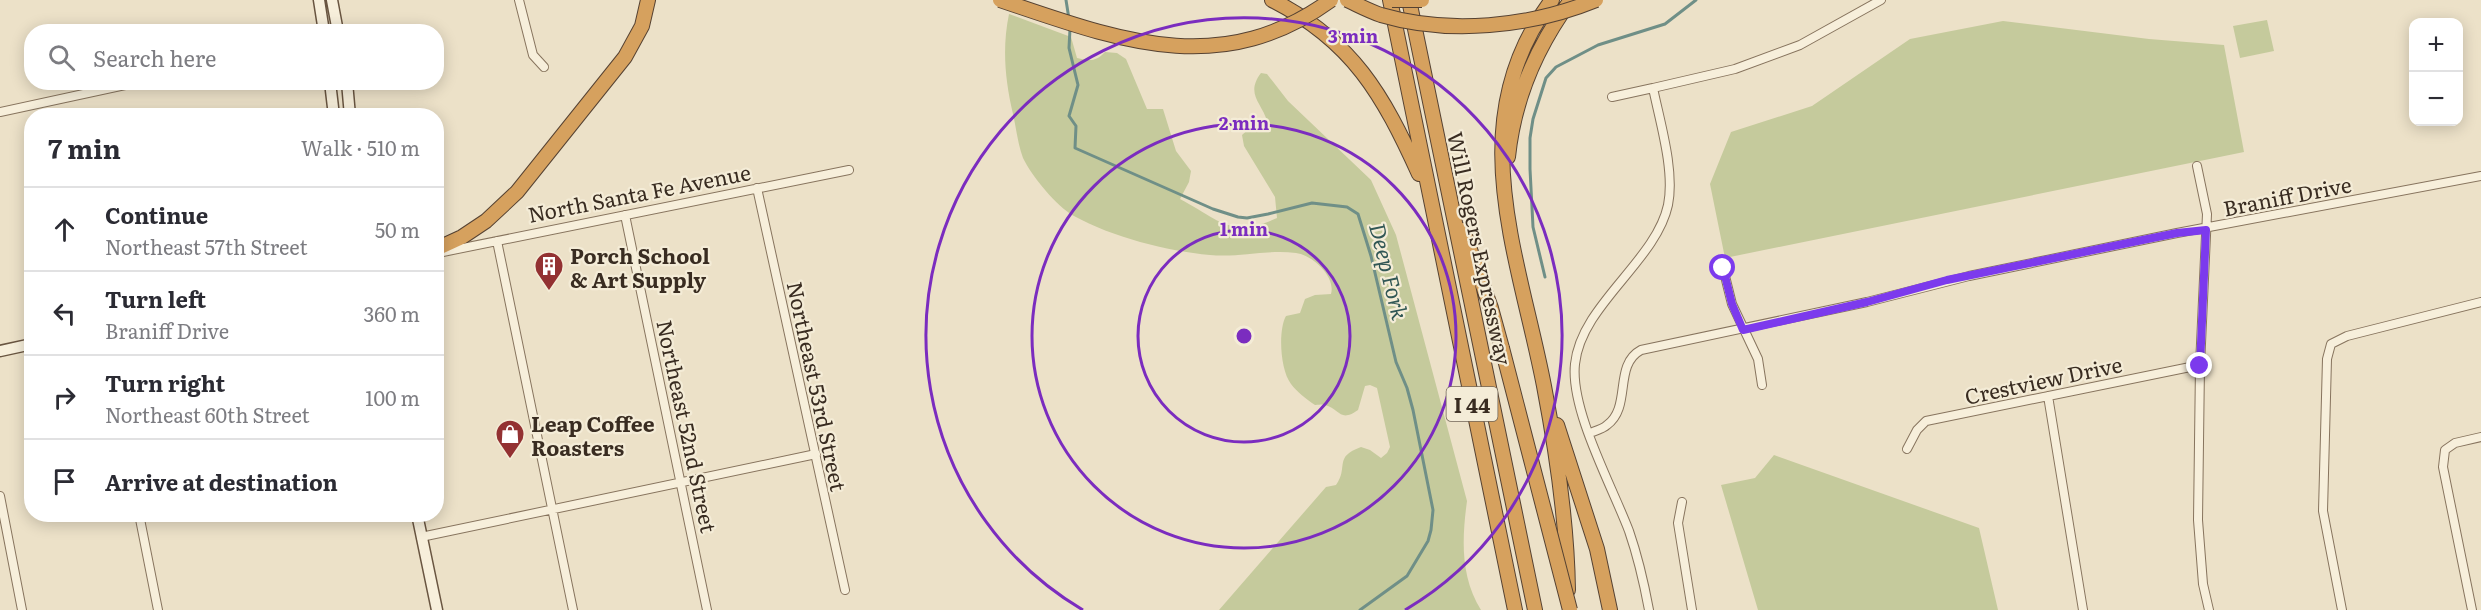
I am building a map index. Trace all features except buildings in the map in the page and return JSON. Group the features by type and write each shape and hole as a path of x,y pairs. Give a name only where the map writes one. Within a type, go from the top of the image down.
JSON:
{"highway":[{"path":"444,247 486,221 517,192 625,57 642,26 648,0"},
{"path":"1000,0 1097,33 1144,43 1184,47 1252,38 1284,27 1331,0"},
{"path":"1272,0 1296,13 1328,36 1369,79 1392,115 1430,197"},
{"path":"1347,0 1378,14 1403,21 1473,26 1539,17 1596,0"},
{"path":"1391,0 1422,0"},
{"name":"Will Rogers Expressway","path":"1391,0 1515,610"},
{"name":"Will Rogers Expressway","path":"1410,0 1535,610"},
{"path":"1552,0 1525,44 1505,107 1500,153 1504,201 1544,385 1564,510 1569,610"},
{"path":"1504,201 1513,124 1528,76 1546,36 1571,0"},
{"path":"1447,189 1491,308 1569,610"},
{"path":"1544,385 1597,549 1610,610"}],"main road":[{"path":"319,0 323,24"},
{"path":"332,0 336,24"},
{"path":"331,90 333,108"},
{"path":"348,90 349,108"},
{"path":"0,351 24,346"},
{"path":"418,522 436,610"}],"street":[{"path":"519,0 533,55 544,67"},
{"path":"1612,97 1735,69 1800,45 1881,0"},
{"path":"1649,610 1644,579 1629,531 1578,401 1575,363 1585,331 1658,231 1668,205 1670,180 1653,88"},
{"path":"0,112 101,90"},
{"path":"2197,166 2207,214 2200,366 2198,520 2203,584 2209,610"},
{"name":"North Santa Fe Avenue","path":"444,250 849,170"},
{"name":"Braniff Drive","path":"1590,433 1607,426 1618,414 1625,373 1634,354 1641,350 1867,302 1947,280 2177,233 2206,230 2481,176"},
{"name":"Northeast 53rd Street","path":"757,188 845,590"},
{"name":"Northeast 52nd Street","path":"625,215 708,610"},
{"path":"497,241 573,610"},
{"path":"1723,268 1732,304 1758,359 1762,385"},
{"path":"2342,610 2323,511 2327,359 2331,344 2347,336 2481,302"},
{"name":"Crestview Drive","path":"1907,449 1917,430 1926,421 2200,366"},
{"path":"2048,396 2083,610"},
{"path":"2472,610 2443,467 2445,450 2455,443 2481,437"},
{"path":"421,537 816,454"},
{"path":"0,496 22,610"},
{"path":"1682,502 1678,523 1692,610"},
{"path":"141,522 158,610"}],"green space":[{"path":"1009,14 1071,37 1077,58 1092,60 1099,58 1105,52 1117,53 1126,59 1147,109 1163,109 1176,151 1191,171 1189,182 1180,199 1216,220 1236,227 1248,227 1277,218 1275,197 1244,146 1242,135 1252,126 1265,126 1267,121 1256,98 1254,87 1261,73 1267,74 1288,101 1371,180 1396,235 1467,501 1464,557 1469,584 1481,610 1219,610 1326,487 1336,485 1347,455 1361,447 1381,458 1387,453 1390,447 1377,388 1370,385 1365,386 1358,410 1344,415 1325,405 1315,405 1296,390 1287,378 1281,350 1283,322 1286,316 1300,313 1305,299 1315,295 1331,294 1332,287 1327,274 1316,262 1296,253 1210,255 1158,246 1122,237 1089,224 1067,212 1053,198 1027,165 1020,147 1005,64"},
{"path":"2267,20 2274,51 2240,58 2233,26"},
{"path":"2003,21 2149,39 2224,45 2244,152 1725,258 1710,184 1731,132 1812,106 1910,39"},
{"path":"1774,455 1979,528 1998,610 1758,610 1721,485 1755,478"}],"waterway":[{"name":"Deep Fork","path":"1066,0 1069,19"},
{"path":"1545,277 1533,227 1530,138 1533,119 1546,78 1556,67 1598,45 1665,24 1696,0"},
{"name":"Deep Fork","path":"1070,29 1069,48 1078,85 1069,116 1076,126 1075,148 1213,209 1238,217 1247,218 1312,203 1347,207 1358,214 1371,256 1396,362 1413,410 1433,510 1428,541 1407,576 1360,610"}],"place":[{"name":"Porch School & Art Supply","path":"549,292"},
{"name":"Leap Coffee Roasters","path":"510,460"}],"route":[{"path":"1723,268 1732,304 1743,330 1867,302 1947,280 2177,233 2206,230 2200,366"}]}
